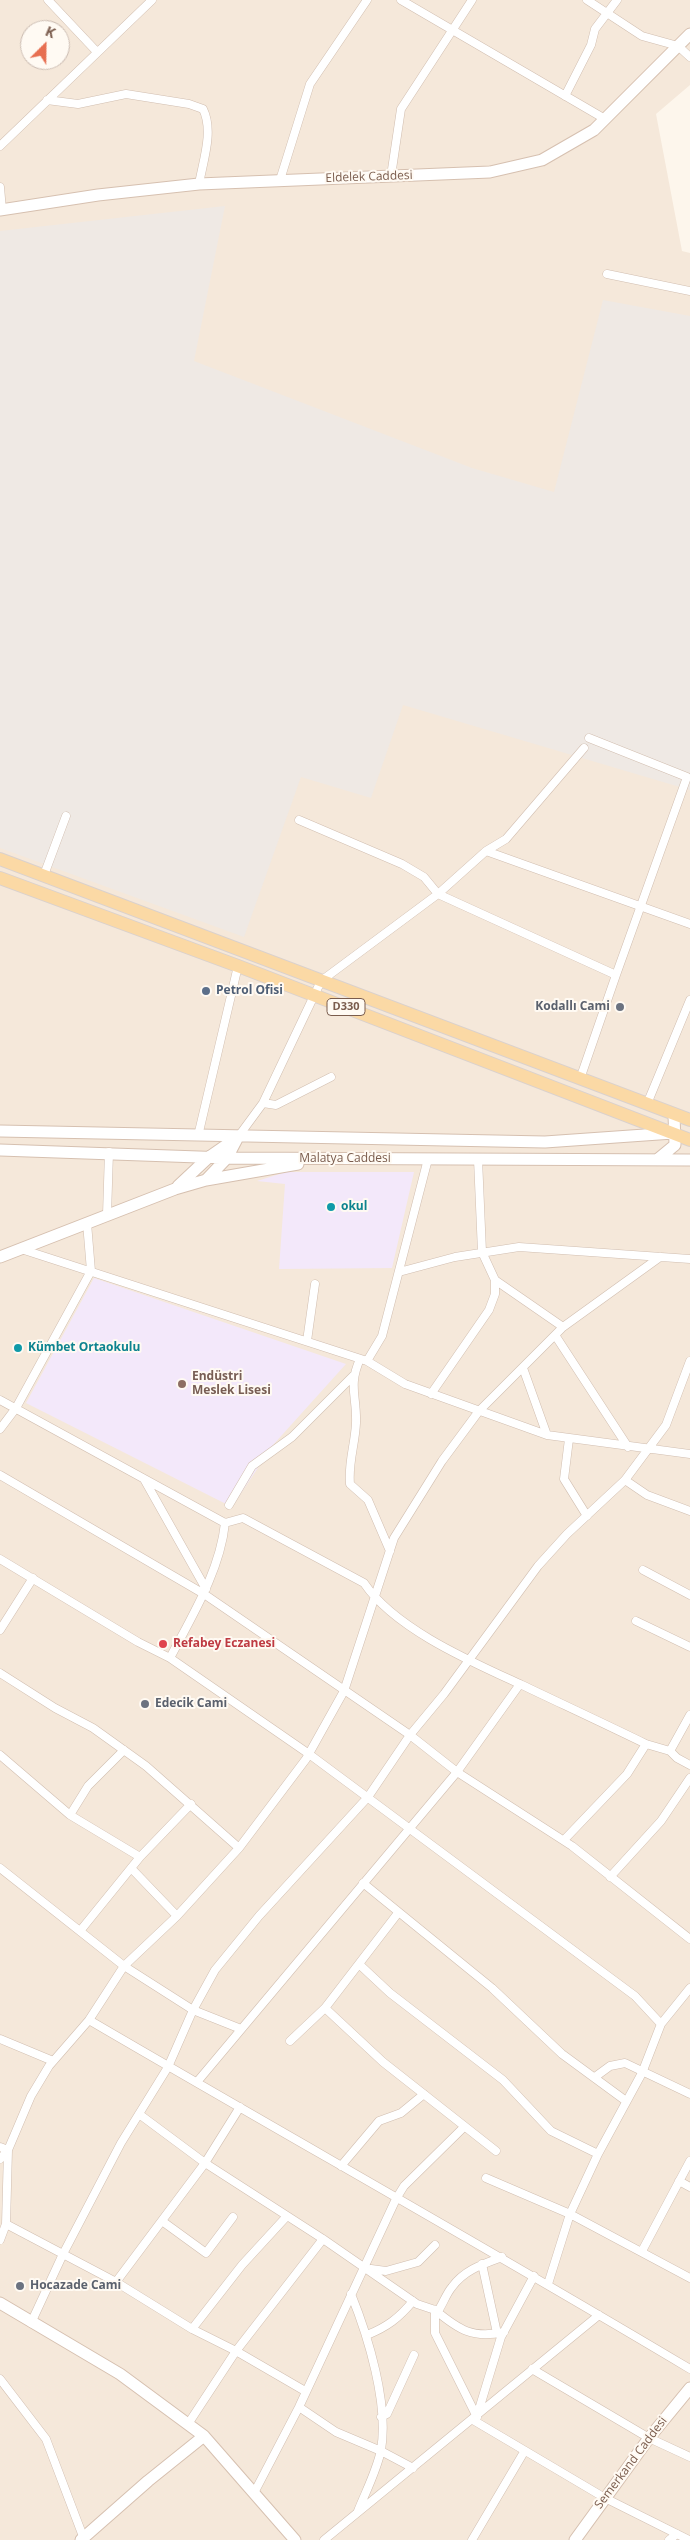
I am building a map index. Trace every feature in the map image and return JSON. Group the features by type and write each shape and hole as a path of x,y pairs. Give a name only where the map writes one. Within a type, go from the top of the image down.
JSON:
{"main road":[{"name":"D330","path":"0,859 690,1120"},
{"name":"D330","path":"0,878 238,966 690,1140"}],"street":[{"path":"48,0 97,52"},
{"path":"0,146 152,0"},
{"path":"280,180 310,84 367,0"},
{"path":"401,0 605,119"},
{"path":"391,176 400,109 472,0"},
{"path":"587,0 642,36 678,46 690,58"},
{"path":"565,96 596,29 617,0"},
{"name":"Eldelek Caddesi","path":"1,210 98,195 199,184 490,172 542,160 594,130 690,34"},
{"path":"47,100 78,104 126,94 189,104 203,109 208,131 199,184"},
{"path":"0,187 1,210"},
{"path":"607,274 690,291"},
{"path":"580,1079 689,777 588,738"},
{"path":"206,1180 227,1158 238,1136 263,1103 321,981 438,894 486,851 506,838 584,748"},
{"path":"44,875 66,816"},
{"path":"299,820 402,864 424,878 438,894 616,975"},
{"path":"486,851 690,924"},
{"path":"198,1136 238,966"},
{"path":"647,1104 690,1000"},
{"path":"263,1103 276,1105 331,1077"},
{"path":"658,1159 675,1145 674,1114"},
{"path":"0,1131 544,1142 675,1133 690,1134"},
{"path":"175,1189 209,1157 238,1136"},
{"name":"Malatya Caddesi","path":"0,1150 109,1152 227,1158 690,1160"},
{"path":"107,1215 109,1152"},
{"path":"0,1257 175,1189 206,1180 334,1159"},
{"path":"229,1505 252,1466 292,1437 353,1376 382,1336 428,1159"},
{"path":"431,1394 489,1310 495,1294 495,1280 482,1252 478,1159"},
{"path":"0,1429 16,1408 91,1270 87,1223"},
{"path":"399,1272 455,1256 519,1247 690,1259"},
{"path":"20,1249 91,1270 363,1360 405,1384 547,1435 690,1454"},
{"path":"0,2159 8,2150 31,2096 53,2062 89,2020 124,1966 177,1916 239,1848 309,1754 344,1691 394,1538 442,1461 479,1411 563,1327 660,1257"},
{"path":"495,1280 563,1327"},
{"path":"307,1342 315,1284"},
{"path":"555,1335 628,1447"},
{"path":"31,2323 63,2254 121,2143 168,2067 193,2010 215,1970 259,1916 368,1797 410,1735 538,1566 625,1480 666,1424 690,1361"},
{"path":"523,1368 547,1435"},
{"path":"353,1376 356,1424 348,1466 350,1484 368,1500 390,1551"},
{"path":"0,1400 225,1523 243,1518 364,1583 373,1598 396,1617 468,1660 646,1744 670,1751 677,1758 690,1765"},
{"path":"569,1439 564,1479 587,1516"},
{"path":"0,1475 205,1592 344,1691 410,1735 457,1772 564,1840 687,1936 690,1927"},
{"path":"144,1479 205,1592"},
{"path":"625,1480 647,1495 690,1511"},
{"path":"170,1658 205,1592 223,1543 225,1523"},
{"path":"0,1559 138,1642 170,1658 309,1754 411,1827 635,1996 661,2024"},
{"path":"643,1570 690,1595"},
{"path":"0,1630 33,1578"},
{"path":"636,1621 690,1647"},
{"path":"0,1673 55,1708 93,1728 124,1750 191,1804 239,1848"},
{"path":"197,2082 457,1772 520,1684"},
{"path":"670,1751 690,1715"},
{"path":"564,1840 627,1774 646,1744"},
{"path":"70,1815 88,1786 124,1750"},
{"path":"0,1755 70,1815 140,1857"},
{"path":"610,1877 661,1821 690,1778"},
{"path":"80,1931 140,1857 191,1804"},
{"path":"0,1868 124,1966 193,2010 241,2029"},
{"path":"132,1868 177,1916"},
{"path":"363,1883 492,1988 562,2054 626,2101"},
{"path":"290,2041 325,2008 360,1965 398,1913"},
{"path":"360,1965 390,1993 503,2080 551,2131 598,2154"},
{"path":"548,2284 570,2214 598,2154 643,2070 661,2024 690,1988"},
{"path":"325,2008 383,2062 496,2151"},
{"path":"89,2020 396,2199 502,2257 690,2369"},
{"path":"0,2040 53,2062"},
{"path":"595,2077 618,2063 625,2063 690,2094"},
{"path":"341,2166 379,2121 401,2113 424,2094"},
{"path":"116,2282 205,2163 240,2107"},
{"path":"139,2114 205,2163 324,2239 413,2301 435,2310 465,2332 485,2336 500,2333"},
{"path":"254,2493 299,2408 305,2391 396,2199 404,2186 464,2127"},
{"path":"0,2146 8,2150"},
{"path":"0,2240 6,2224 8,2150"},
{"path":"642,2251 690,2161"},
{"path":"486,2178 570,2214 690,2278"},
{"path":"679,2181 690,2187"},
{"path":"192,2329 242,2265 287,2216"},
{"path":"162,2221 206,2253 233,2217"},
{"path":"6,2224 116,2282 192,2329 236,2351 305,2391"},
{"path":"188,2424 236,2351 324,2239"},
{"path":"364,2267 376,2271 386,2271 418,2262 435,2245"},
{"path":"435,2310 438,2311 451,2288 461,2277 482,2264 502,2257"},
{"path":"482,2264 500,2333"},
{"path":"476,2418 500,2333 534,2276"},
{"path":"351,2294 367,2335 381,2417 381,2451 358,2513"},
{"path":"367,2335 386,2328 413,2301"},
{"path":"0,2303 120,2374 204,2436 295,2540"},
{"path":"435,2310 435,2334 476,2418 524,2452 605,2498 677,2534 688,2536"},
{"path":"324,2540 476,2418 532,2369 599,2315"},
{"path":"381,2417 387,2414 414,2355"},
{"path":"532,2369 649,2438 690,2457"},
{"path":"0,2379 46,2440 83,2539 148,2481 204,2436"},
{"name":"Semerkand Caddesi","path":"575,2540 649,2438 690,2388"},
{"path":"299,2408 336,2432 381,2451 413,2468"},
{"path":"472,2540 524,2452"},
{"path":"668,2540 677,2534"}],"shaded area":[{"path":"0,0 690,0 690,85 656,114 682,251 690,253 690,2540 0,2540"},
{"path":"225,206 194,361 472,468 554,492 603,300 690,316 690,790 403,705 371,798 301,777 244,937 0,848 0,231"},
{"path":"286,1172 414,1172 392,1268 279,1269 285,1184 257,1181"},
{"name":"Endüstri Meslek Lisesi","path":"94,1278 346,1364 273,1445 232,1507 26,1403"}],"place":[{"name":"Petrol Ofisi","path":"206,991"},
{"name":"Kodallı Cami","path":"620,1007"},
{"name":"okul","path":"331,1207"},
{"name":"Kümbet Ortaokulu","path":"18,1348"},
{"name":"Endüstri Meslek Lisesi","path":"182,1384"},
{"name":"Refabey Eczanesi","path":"163,1644"},
{"name":"Edecik Cami","path":"145,1704"},
{"name":"Hocazade Cami","path":"20,2286"}]}
